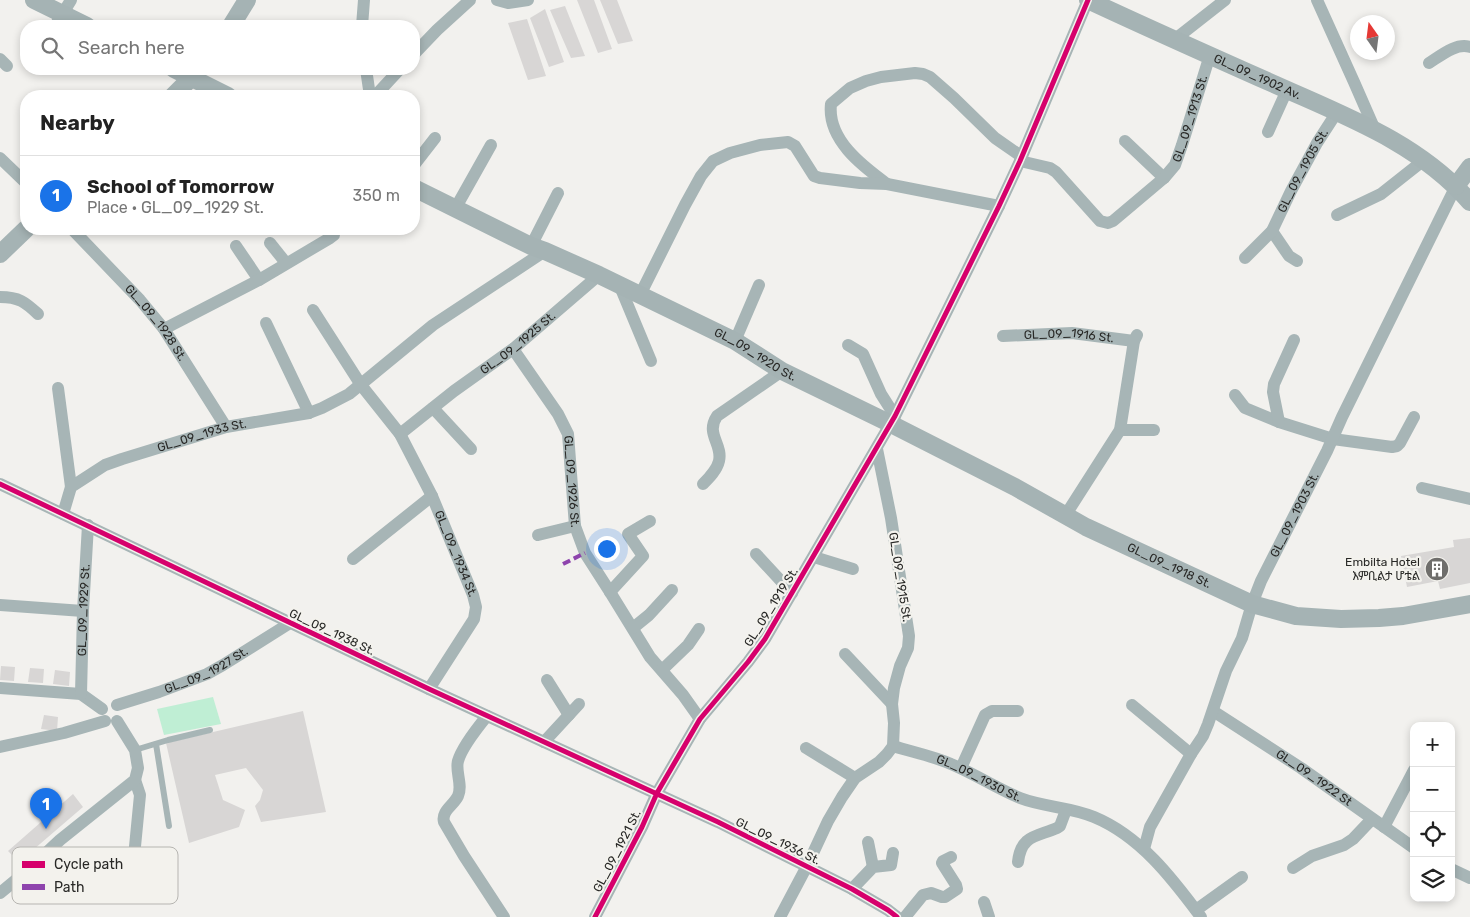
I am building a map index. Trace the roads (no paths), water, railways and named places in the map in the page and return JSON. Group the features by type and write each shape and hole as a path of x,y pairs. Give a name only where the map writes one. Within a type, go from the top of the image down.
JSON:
{"main road":[{"path":"34,0 75,20"},
{"path":"235,20 247,0"},
{"name":"GL_09_1902 Av.","path":"1088,0 1374,130 1424,160 1456,186 1470,202"},
{"path":"179,90 194,75"},
{"path":"199,75 220,90"},
{"path":"1456,186 1470,167"},
{"name":"GL_09_1920 St.","path":"420,191 538,249 619,284 735,341 782,371 893,420"},
{"path":"0,254 20,235"},
{"name":"GL_09_1918 St.","path":"893,420 1065,516 1252,604 1296,616 1342,619 1403,616 1470,604"}],"street":[{"path":"362,20 364,0"},
{"path":"420,48 470,0"},
{"path":"497,0 508,3 528,0"},
{"name":"GL_09_1919 St.","path":"657,793 700,718 759,648 893,420 999,206 1088,0"},
{"path":"1174,40 1225,0"},
{"path":"1317,0 1374,130"},
{"path":"1429,63 1460,46 1470,46"},
{"name":"GL_09_1913 St.","path":"1021,158 1056,172 1100,221 1113,221 1164,178 1175,165 1210,55"},
{"path":"887,184 865,168 844,146 837,133 830,112 830,104 850,88 882,77 915,73 930,77 995,138 1021,158"},
{"path":"367,75 369,90"},
{"path":"381,90 394,75"},
{"path":"1268,132 1287,90"},
{"name":"GL_09_1905 St.","path":"1245,258 1272,231 1317,143 1337,112"},
{"path":"420,157 435,138"},
{"name":"GL_09_1913 St.","path":"1125,141 1164,178"},
{"path":"640,295 685,205 701,176 713,161 730,153 760,145 788,142 795,146 814,176 860,183 887,184 999,206"},
{"path":"455,209 490,145"},
{"path":"0,158 20,177"},
{"path":"1337,215 1381,194 1424,160"},
{"name":"GL_09_1903 St.","path":"1144,849 1150,827 1203,736 1226,671 1242,638 1261,581 1456,186"},
{"path":"538,249 558,193"},
{"path":"1272,231 1289,256 1297,261"},
{"name":"GL_09_1928 St.","path":"78,235 140,300 164,329 226,427"},
{"path":"164,329 260,280 334,235"},
{"path":"270,243 286,263"},
{"path":"236,246 260,280"},
{"name":"GL_09_1933 St.","path":"71,486 105,465 226,427 309,413 349,394 433,325 538,249"},
{"name":"GL_09_1925 St.","path":"400,434 454,391 513,349 599,275"},
{"path":"619,284 651,362"},
{"path":"735,341 758,285"},
{"path":"0,297 13,297 21,300 38,314"},
{"path":"313,310 361,384"},
{"path":"266,322 309,413"},
{"name":"GL_09_1916 St.","path":"1003,336 1072,333 1136,338 1120,430"},
{"path":"1279,422 1273,392 1274,384 1294,340"},
{"path":"848,345 864,354 893,420"},
{"name":"GL_09_1926 St.","path":"513,349 558,414 568,434 575,526 585,553 650,657 700,718"},
{"path":"703,484 720,461 712,429 713,422 717,416 782,371"},
{"name":"GL_09_1934 St.","path":"361,384 400,434 432,496 473,595 476,607 474,619 429,689"},
{"path":"58,388 71,486 63,514"},
{"path":"1235,396 1245,408 1279,422 1332,439 1392,447 1400,443 1414,416"},
{"path":"433,408 471,449"},
{"path":"1065,516 1120,430 1154,430"},
{"name":"GL_09_1915 St.","path":"877,449 891,518 909,636 908,648 900,666 894,688 892,704 894,723 893,746"},
{"name":"GL_09_1938 St.","path":"0,484 429,689 657,793"},
{"path":"1422,488 1470,499"},
{"name":"GL_09_1934 St.","path":"352,559 432,496"},
{"path":"610,592 644,556 628,534 650,521"},
{"name":"GL_09_1929 St.","path":"81,694 88,525"},
{"path":"538,535 575,526"},
{"path":"756,554 792,594"},
{"path":"814,557 853,569"},
{"path":"633,628 657,607 672,590"},
{"path":"0,605 83,611"},
{"name":"GL_09_1927 St.","path":"108,717 121,713 117,705 159,692 206,674 290,623"},
{"path":"662,670 688,645 699,628"},
{"path":"845,654 892,704"},
{"path":"547,680 569,715"},
{"path":"0,688 81,694 108,717 135,750 138,768 135,780 140,795 135,847"},
{"path":"544,742 579,704"},
{"path":"1132,705 1191,754"},
{"path":"961,768 985,715 992,711 1018,711"},
{"name":"GL_09_1922 St","path":"1213,712 1301,768 1410,845"},
{"path":"487,716 472,735 458,761 459,791 443,818 464,856 504,917"},
{"path":"0,747 64,734 108,717"},
{"path":"780,917 842,797 856,778 878,762 893,746"},
{"name":"GL_09_1930 St.","path":"893,746 949,763 1022,798 1092,816 1108,824 1144,849 1199,913 1242,877"},
{"path":"806,748 856,778"},
{"path":"1384,827 1410,778"},
{"path":"53,847 135,780"},
{"name":"GL_09_1936 St.","path":"657,793 852,889 890,915"},
{"name":"GL_09_1921 St.","path":"595,917 642,827 657,793"},
{"path":"1018,862 1022,846 1034,836 1058,828 1066,810"},
{"path":"1293,868 1312,856 1344,845 1354,839 1372,819"},
{"path":"868,842 873,867"},
{"path":"852,889 873,867 891,865 893,853"},
{"path":"905,917 923,896 931,893 945,897 957,889 942,863 942,861 952,856"},
{"path":"1455,871 1470,878"},
{"path":"0,893 12,883"},
{"path":"984,902 989,917"}],"lane":[{"path":"135,750 210,730"},
{"path":"156,744 169,826"}],"place":[{"name":"Embilta Hotel እምቢልታ ሆቴል","path":"1437,569"},
{"name":"School of Tomorrow","path":"46,829"}]}
